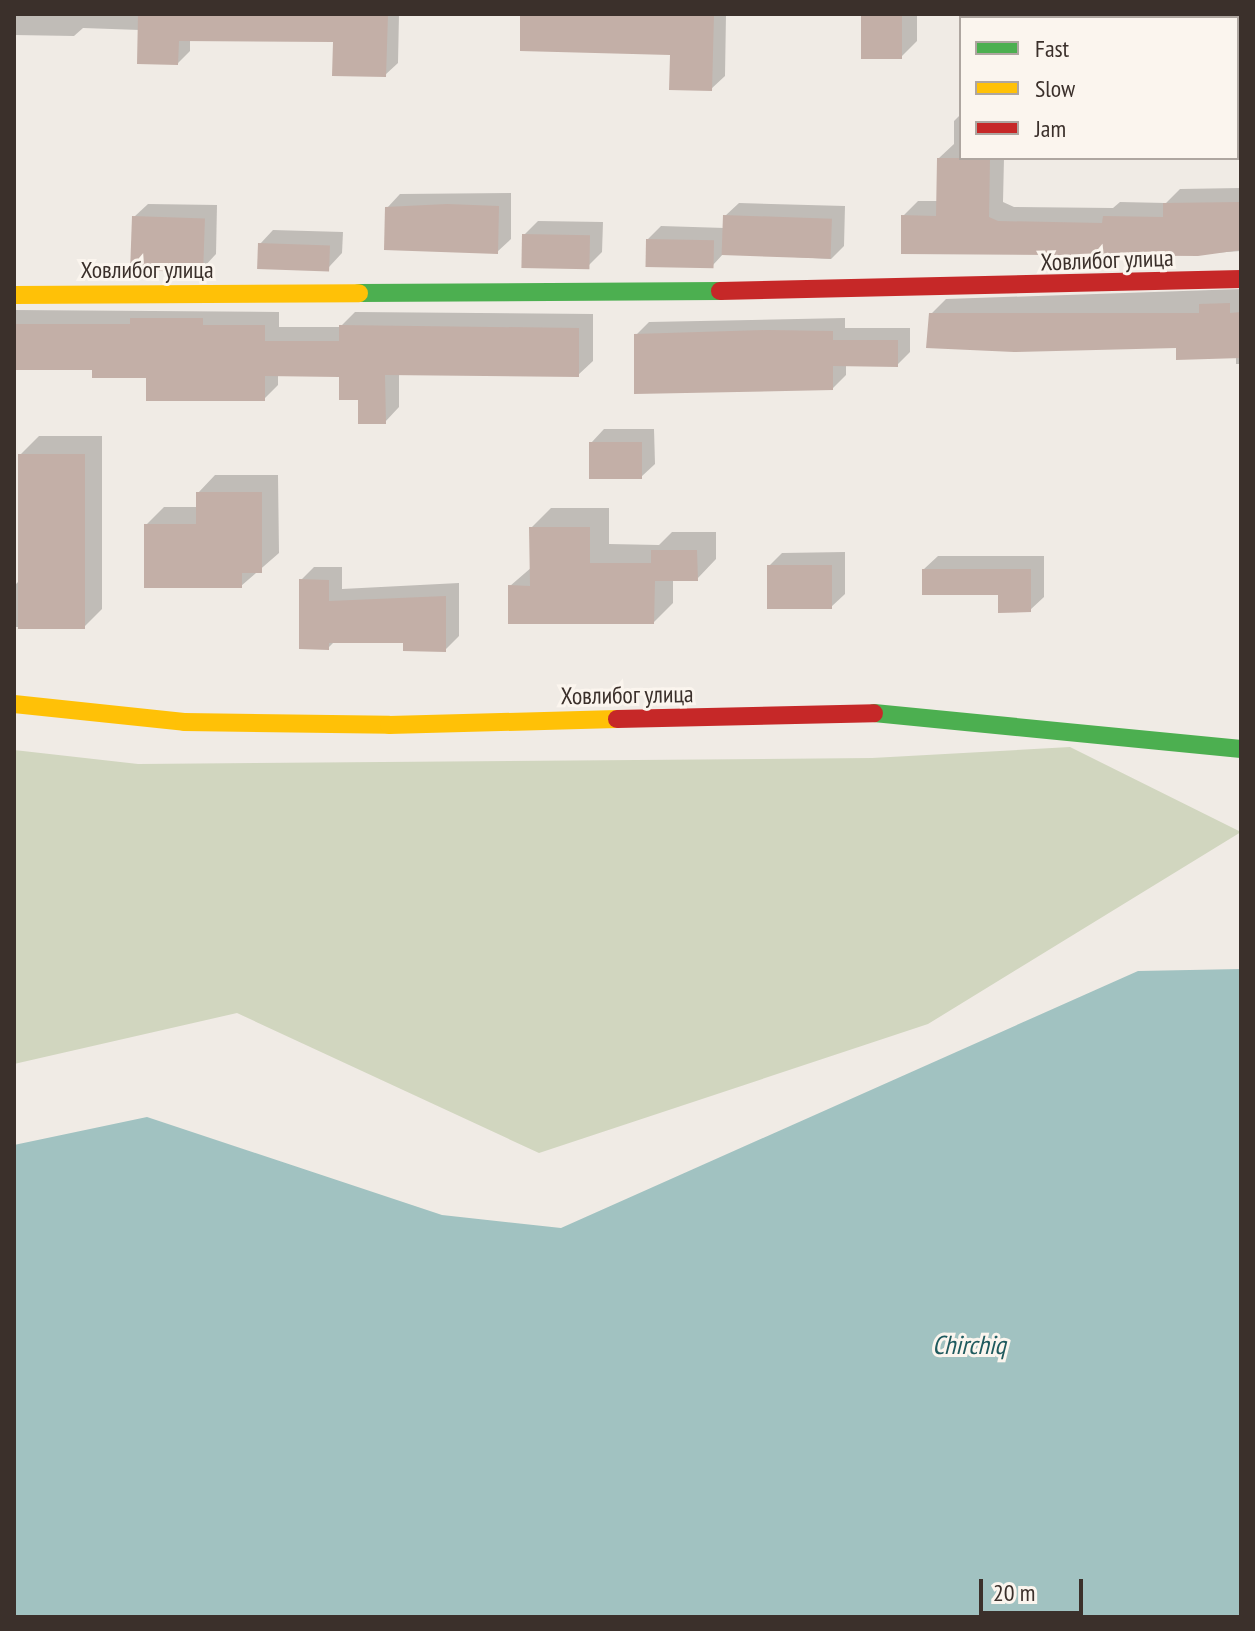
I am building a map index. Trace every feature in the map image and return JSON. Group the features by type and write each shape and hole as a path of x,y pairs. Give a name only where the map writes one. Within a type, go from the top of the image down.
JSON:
{"street":[{"name":"Ховлибог улица","path":"14,295 957,289 1241,279"},
{"name":"Ховлибог улица","path":"14,704 184,722 389,725 894,712 1241,749"}],"green space":[{"path":"1070,747 1241,832 928,1024 539,1153 237,1013 14,1064 14,750 138,764 872,758"}],"water":[{"name":"Chirchiq","path":"1241,969 1241,1617 14,1617 14,1145 147,1117 442,1215 561,1228 1138,971"}],"building":[{"path":"138,14 388,14 386,77 332,76 333,42 179,41 178,65 137,64"},
{"path":"520,14 714,14 712,91 669,90 670,55 520,51"},
{"path":"861,14 902,14 902,59 861,59"},
{"path":"937,158 990,160 989,217 998,221 1102,223 1103,216 1163,217 1163,203 1241,202 1241,250 1198,256 901,254 901,215 936,216"},
{"path":"447,204 499,206 498,254 384,250 385,207"},
{"path":"723,215 832,219 831,259 722,255"},
{"path":"132,216 205,219 203,273 130,270"},
{"path":"522,234 590,235 589,269 521,268"},
{"path":"646,239 714,240 714,268 646,267"},
{"path":"258,243 330,246 329,271 257,269"},
{"path":"1230,303 1230,313 1241,312 1241,358 1176,360 1176,348 1014,352 926,348 929,313 1199,313 1199,304"},
{"path":"130,318 203,318 203,325 265,325 265,341 339,341 339,325 579,328 579,377 385,375 386,424 358,424 358,400 339,400 339,377 265,376 265,401 146,401 146,378 92,378 92,370 14,370 14,324 130,324"},
{"path":"833,331 833,340 898,340 898,367 833,366 833,390 634,394 634,334"},
{"path":"589,442 642,442 642,479 589,479"},
{"path":"18,454 85,454 85,629 18,629"},
{"path":"196,492 262,492 262,573 242,573 242,588 144,588 144,524 196,524"},
{"path":"529,527 590,527 590,563 651,563 651,550 697,550 698,581 655,581 654,624 508,624 508,585 530,586"},
{"path":"767,565 832,565 832,609 767,609"},
{"path":"922,569 1031,569 1031,612 998,613 998,595 922,595"},
{"path":"299,579 329,580 329,601 446,596 446,652 403,651 403,643 329,643 329,650 299,649"}],"traffic: fast":[{"path":"359,293 720,291"},
{"path":"874,713 1241,749"}],"traffic: slow":[{"path":"14,295 359,293"},
{"path":"14,704 184,722 389,725 617,719"}],"traffic: jam":[{"path":"720,291 1241,279"},
{"path":"617,719 874,713"}]}
